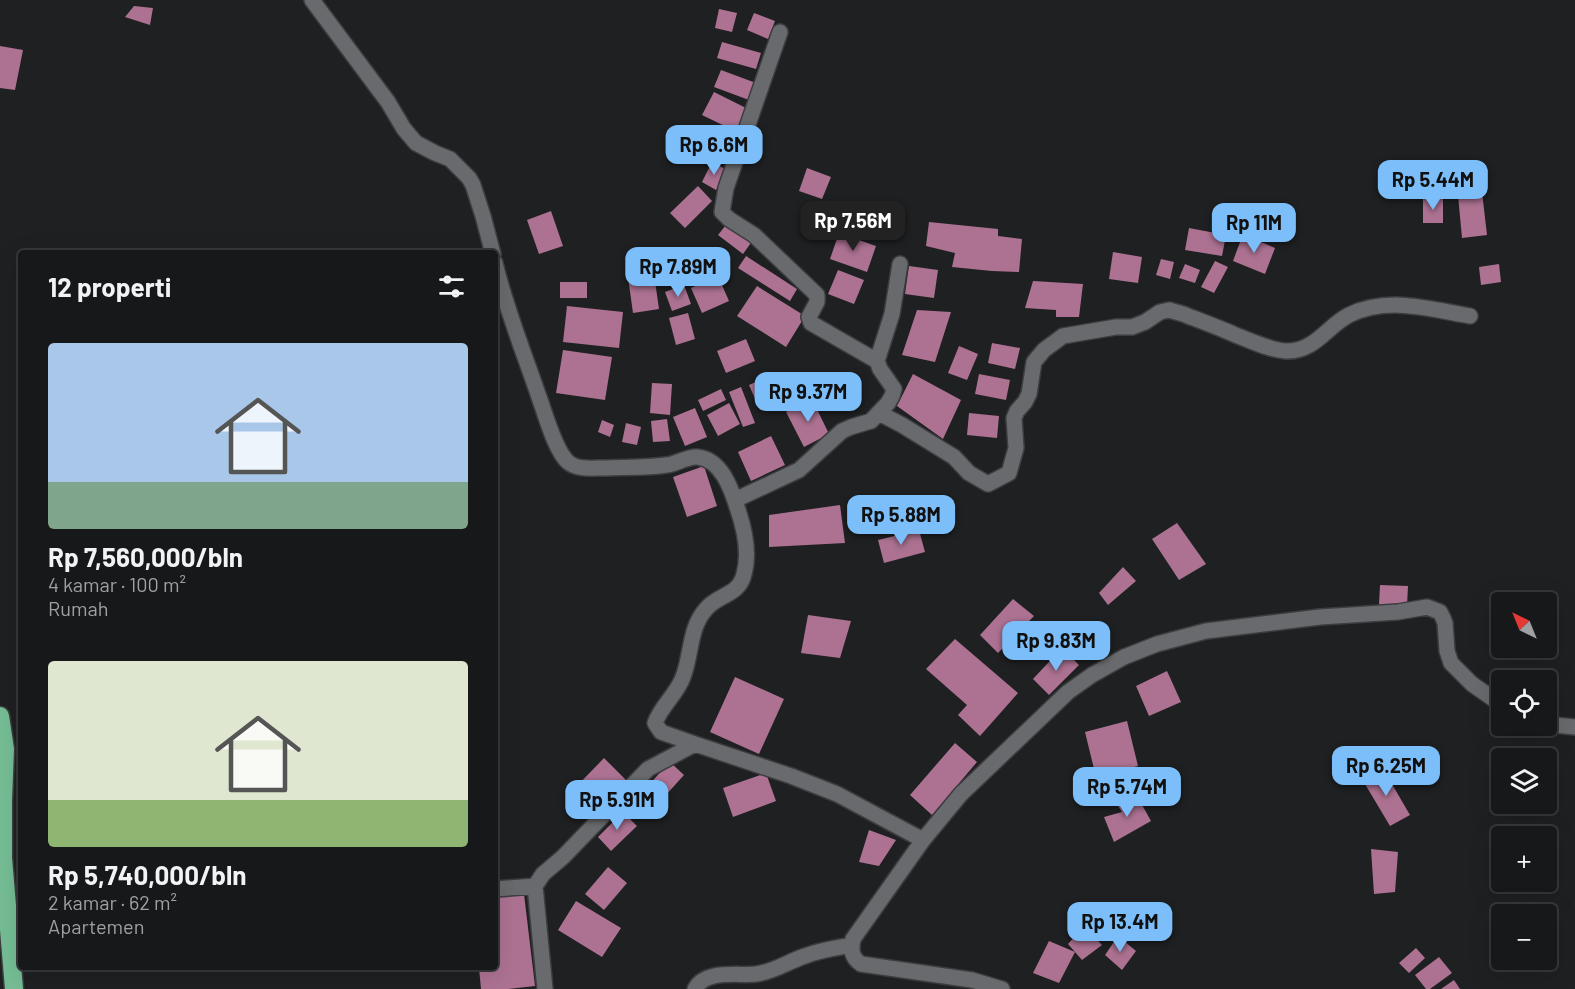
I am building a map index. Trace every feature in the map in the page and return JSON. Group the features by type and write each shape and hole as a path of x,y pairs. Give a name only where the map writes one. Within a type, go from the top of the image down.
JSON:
{"highway":[{"path":"0,716 5,749 3,858 16,957 14,989"}],"street":[{"path":"312,0 388,102 416,144 450,159 469,178 492,250"},
{"path":"780,32 726,188 722,212 754,235 817,295 817,302 809,317 811,324 877,361"},
{"path":"735,500 799,470 842,431 871,421 888,403 894,389 877,361 892,314 900,264"},
{"path":"498,276 549,424 558,448 566,461 585,468 641,467 668,465 696,457 709,460 716,466 727,480 735,500 745,543 744,576 737,589 715,600 700,616 692,636 683,678 659,713 655,723 661,732 791,776 837,795 923,840"},
{"path":"879,413 954,457 969,473 988,484 1010,473 1016,447 1014,418 1029,394 1034,362 1044,350 1063,336 1116,327 1132,327 1160,312 1169,310 1269,348 1288,351 1311,345 1347,316 1385,305 1406,304 1470,316"},
{"path":"1002,989 972,980 861,964 855,959 851,949 853,939 923,840 961,794 1068,692 1092,675 1124,657 1157,644 1206,631 1320,617 1427,608 1440,612 1443,618 1447,651 1451,663 1472,684 1491,697"},
{"path":"1557,725 1575,727"},
{"path":"545,989 535,886 543,874 648,769 695,744"},
{"path":"498,889 535,886"},
{"path":"695,989 697,984 709,977 758,974 804,956 852,945"}],"building":[{"path":"134,6 153,8 150,25 125,17"},
{"path":"719,9 737,13 732,32 715,28"},
{"path":"754,13 775,21 768,39 747,30"},
{"path":"722,42 761,53 756,69 717,58"},
{"path":"0,46 23,50 15,90 0,88"},
{"path":"721,70 756,83 749,100 714,87"},
{"path":"714,92 748,109 737,132 702,115"},
{"path":"712,162 727,170 716,190 702,182"},
{"path":"807,168 831,177 822,199 799,191"},
{"path":"698,186 712,201 685,228 670,213"},
{"path":"1482,192 1487,235 1462,238 1458,195"},
{"path":"1423,199 1443,199 1443,223 1423,223"},
{"path":"551,211 563,246 539,254 527,220"},
{"path":"729,221 753,240 743,254 718,235"},
{"path":"929,222 998,229 998,236 1022,239 1019,272 952,267 955,253 926,246"},
{"path":"1189,228 1226,235 1222,256 1185,250"},
{"path":"839,233 876,246 867,272 830,259"},
{"path":"1243,234 1275,248 1265,274 1233,261"},
{"path":"1113,252 1142,257 1138,283 1109,279"},
{"path":"746,256 797,289 790,301 738,268"},
{"path":"1161,259 1174,262 1170,279 1156,275"},
{"path":"1215,261 1228,267 1214,293 1201,287"},
{"path":"1185,264 1200,270 1195,283 1179,278"},
{"path":"1499,264 1501,282 1481,285 1479,267"},
{"path":"909,266 938,270 934,298 905,294"},
{"path":"653,267 659,309 633,313 627,270"},
{"path":"838,270 864,280 854,304 828,294"},
{"path":"718,276 729,301 702,313 691,288"},
{"path":"1033,281 1083,284 1079,317 1056,317 1056,310 1025,308"},
{"path":"560,282 587,282 587,298 560,298"},
{"path":"684,285 691,304 672,311 665,292"},
{"path":"757,286 805,316 786,347 737,316"},
{"path":"567,306 623,312 619,348 563,342"},
{"path":"917,310 951,312 935,362 902,355"},
{"path":"688,313 695,339 676,345 669,318"},
{"path":"746,339 755,361 726,373 717,351"},
{"path":"992,343 1020,348 1015,369 988,363"},
{"path":"959,346 978,354 967,380 948,373"},
{"path":"563,350 612,357 605,400 556,393"},
{"path":"777,373 788,398 760,410 749,385"},
{"path":"913,374 961,400 943,439 897,406"},
{"path":"979,374 1010,380 1006,400 975,394"},
{"path":"652,383 672,384 670,415 650,413"},
{"path":"741,387 755,423 743,427 729,392"},
{"path":"721,389 726,400 703,411 698,400"},
{"path":"812,399 829,434 804,447 786,412"},
{"path":"729,403 740,424 718,436 707,415"},
{"path":"695,408 707,437 685,446 673,417"},
{"path":"969,413 999,416 997,438 967,435"},
{"path":"667,419 670,441 653,442 651,421"},
{"path":"602,420 614,425 610,437 598,432"},
{"path":"626,423 641,427 637,445 622,442"},
{"path":"771,436 785,465 751,481 738,452"},
{"path":"704,466 717,506 687,517 673,477"},
{"path":"905,502 910,523 874,532 869,511"},
{"path":"840,505 845,543 769,547 769,515"},
{"path":"1177,523 1206,564 1179,580 1152,539"},
{"path":"919,530 925,552 884,563 878,540"},
{"path":"1123,567 1136,581 1108,605 1099,593"},
{"path":"1380,585 1408,586 1407,606 1379,605"},
{"path":"1013,599 1034,616 998,653 980,635"},
{"path":"808,615 851,621 840,658 801,653"},
{"path":"955,639 1018,693 980,736 958,715 967,705 926,669"},
{"path":"1062,648 1079,665 1049,695 1033,679"},
{"path":"1167,671 1181,702 1149,716 1136,686"},
{"path":"735,677 784,699 759,754 710,732"},
{"path":"1127,721 1138,766 1096,777 1085,732"},
{"path":"955,743 977,762 932,815 910,795"},
{"path":"604,758 628,782 598,813 574,789"},
{"path":"670,762 684,775 656,806 641,793"},
{"path":"1382,767 1410,815 1390,826 1362,779"},
{"path":"766,773 776,801 733,817 723,788"},
{"path":"1136,794 1151,821 1114,842 1104,817 1122,812 1116,803"},
{"path":"623,812 637,826 611,851 598,837"},
{"path":"869,830 896,840 879,866 859,862"},
{"path":"1371,849 1398,852 1395,892 1374,894"},
{"path":"608,867 627,883 604,910 585,894"},
{"path":"524,894 535,986 481,989 479,970 498,970 498,898"},
{"path":"576,901 621,928 602,957 558,930"},
{"path":"1084,926 1102,945 1082,960 1068,944"},
{"path":"1118,936 1136,951 1122,970 1105,955"},
{"path":"1049,941 1075,952 1059,983 1033,973"},
{"path":"1416,948 1425,958 1409,973 1399,963"},
{"path":"1439,957 1452,973 1430,989 1426,989 1415,975"},
{"path":"1454,980 1460,989 1441,989"}]}
